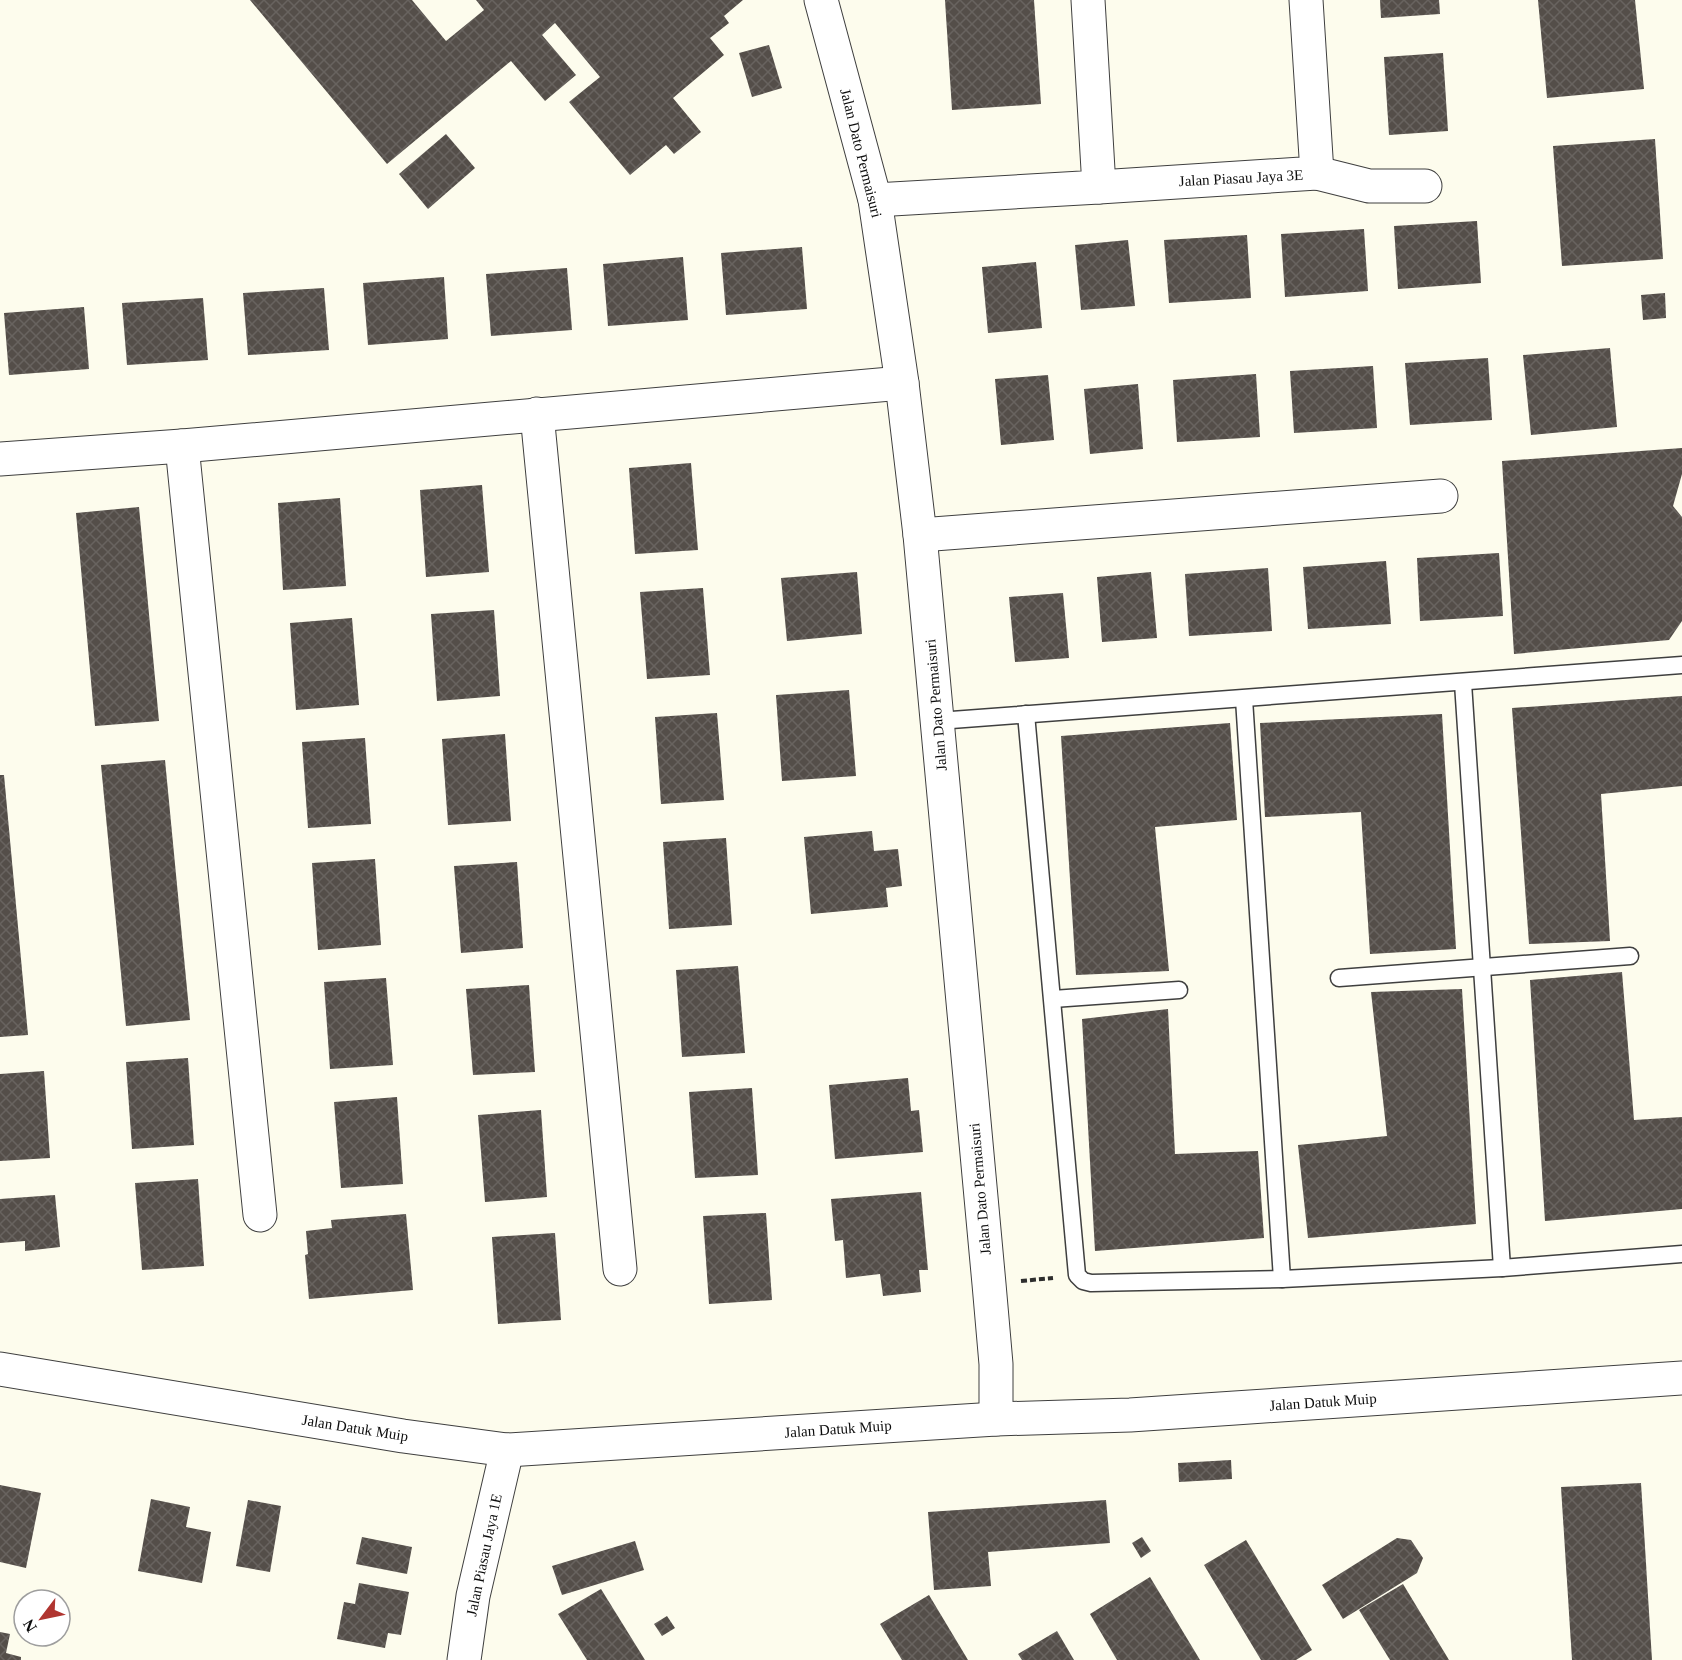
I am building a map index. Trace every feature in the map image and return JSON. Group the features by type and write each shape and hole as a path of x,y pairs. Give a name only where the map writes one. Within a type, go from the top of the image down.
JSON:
{"street":[{"name":"Jalan Dato Permaisuri","path":"821,0 875,200 902,383 920,535 938,721 996,1364 996,1419"},
{"path":"1088,0 1099,187"},
{"name":"Jalan Piasau Jaya 3E","path":"875,200 1317,173 1306,0"},
{"path":"1317,173 1369,186 1425,186"},
{"path":"0,459 182,446 902,383"},
{"path":"537,414 620,1269"},
{"path":"182,446 260,1215"},
{"path":"920,535 1441,496"},
{"name":"Jalan Datuk Muip","path":"0,1370 403,1436 507,1450 996,1419 1130,1415 1682,1378"},
{"name":"Jalan Piasau Jaya 1E","path":"464,1660 473,1596 507,1450"}],"lane":[{"path":"938,721 1682,665"},
{"path":"1463,683 1502,1268"},
{"path":"1244,699 1282,1279"},
{"path":"1026,714 1077,1275 1083,1281 1091,1283 1282,1279 1502,1268 1682,1254"},
{"path":"1339,978 1630,956"},
{"path":"1053,999 1179,990"}],"path":[{"path":"989,1284 1077,1275"}],"building":[{"path":"250,0 412,0 446,41 484,10 476,0 743,0 724,16 729,23 710,38 724,55 673,98 701,132 674,154 666,145 630,175 569,102 600,77 555,23 542,35 576,75 545,101 511,61 387,164"},
{"path":"945,0 1034,0 1041,104 952,110"},
{"path":"1380,0 1439,0 1440,14 1381,18"},
{"path":"1538,0 1635,0 1644,89 1547,98"},
{"path":"769,45 782,88 752,97 739,53"},
{"path":"1443,53 1448,131 1389,135 1384,57"},
{"path":"446,134 475,168 428,209 399,174"},
{"path":"1655,139 1663,259 1562,266 1553,146"},
{"path":"1477,221 1481,283 1398,289 1394,226"},
{"path":"1364,229 1368,291 1285,297 1281,234"},
{"path":"1247,235 1251,298 1169,303 1164,240"},
{"path":"1128,240 1135,306 1081,310 1075,245"},
{"path":"802,247 807,309 726,315 721,253"},
{"path":"683,257 688,320 608,326 603,264"},
{"path":"1036,262 1042,328 988,333 982,267"},
{"path":"567,268 572,330 491,336 486,274"},
{"path":"444,277 448,339 368,345 363,283"},
{"path":"324,288 329,350 248,355 243,293"},
{"path":"1665,293 1666,318 1643,320 1641,295"},
{"path":"203,298 208,360 127,365 122,303"},
{"path":"84,307 89,369 9,375 4,313"},
{"path":"1610,348 1617,427 1531,435 1523,355"},
{"path":"1488,358 1492,420 1410,425 1405,363"},
{"path":"1373,366 1377,428 1294,433 1290,371"},
{"path":"1256,374 1260,437 1177,442 1173,380"},
{"path":"1048,375 1054,440 1001,445 995,379"},
{"path":"1138,384 1143,449 1090,454 1084,389"},
{"path":"1682,448 1682,474 1673,506 1682,517 1682,621 1669,640 1514,654 1502,461"},
{"path":"691,463 698,550 635,554 629,468"},
{"path":"482,485 489,572 426,577 420,490"},
{"path":"340,498 346,586 283,590 278,503"},
{"path":"139,507 159,721 95,726 76,513"},
{"path":"1499,553 1503,616 1420,621 1417,558"},
{"path":"1386,561 1391,624 1308,629 1303,567"},
{"path":"1268,568 1272,631 1189,636 1185,574"},
{"path":"857,572 862,634 787,641 781,578"},
{"path":"1151,572 1157,638 1102,642 1097,577"},
{"path":"703,588 710,675 647,679 640,592"},
{"path":"1063,593 1069,658 1015,662 1009,597"},
{"path":"494,610 500,696 437,701 431,614"},
{"path":"352,618 359,705 296,710 290,623"},
{"path":"849,690 856,776 782,781 776,695"},
{"path":"1682,696 1682,786 1601,794 1610,941 1529,944 1512,708"},
{"path":"717,713 724,800 661,804 655,717"},
{"path":"1442,714 1456,949 1370,954 1361,812 1265,817 1260,723"},
{"path":"1230,723 1237,820 1155,827 1169,971 1076,975 1061,736"},
{"path":"505,734 511,821 448,825 442,739"},
{"path":"365,738 371,824 308,828 302,742"},
{"path":"165,760 190,1020 126,1026 101,765"},
{"path":"0,775 4,775 28,1035 0,1037"},
{"path":"872,831 874,851 898,849 902,886 886,888 888,907 811,914 804,837"},
{"path":"726,838 732,925 669,929 663,842"},
{"path":"375,859 381,945 318,950 312,863"},
{"path":"517,862 523,948 461,953 454,866"},
{"path":"738,966 745,1053 682,1057 676,970"},
{"path":"1622,972 1634,1120 1682,1117 1682,1209 1545,1221 1530,980"},
{"path":"386,978 393,1065 330,1069 324,982"},
{"path":"529,985 535,1072 473,1075 466,989"},
{"path":"1462,989 1476,1224 1308,1238 1298,1145 1387,1136 1371,992"},
{"path":"1168,1009 1175,1154 1258,1151 1264,1238 1095,1251 1082,1019"},
{"path":"188,1058 194,1145 132,1149 126,1062"},
{"path":"44,1071 50,1158 0,1161 0,1074"},
{"path":"908,1078 911,1111 919,1110 923,1152 835,1159 829,1085"},
{"path":"752,1088 758,1175 695,1178 689,1092"},
{"path":"397,1097 403,1184 341,1188 334,1102"},
{"path":"541,1110 547,1197 485,1202 478,1115"},
{"path":"198,1179 204,1266 142,1270 135,1183"},
{"path":"921,1192 928,1270 919,1270 921,1292 883,1296 880,1274 846,1278 843,1240 835,1241 831,1199"},
{"path":"55,1195 60,1247 25,1251 25,1241 0,1243 0,1199"},
{"path":"766,1213 772,1300 709,1304 703,1216"},
{"path":"406,1214 413,1290 309,1299 305,1255 308,1254 306,1231 332,1228 331,1220"},
{"path":"555,1233 561,1320 498,1324 492,1237"},
{"path":"1231,1460 1232,1479 1179,1482 1178,1463"},
{"path":"1641,1483 1652,1660 1572,1660 1561,1487"},
{"path":"0,1485 41,1493 26,1568 0,1562"},
{"path":"151,1499 190,1507 186,1527 211,1532 202,1583 138,1571"},
{"path":"248,1500 281,1506 270,1572 236,1566"},
{"path":"1106,1500 1110,1543 988,1552 991,1586 934,1590 928,1512"},
{"path":"362,1537 412,1547 407,1574 356,1564"},
{"path":"1142,1537 1151,1551 1141,1558 1132,1543"},
{"path":"1397,1538 1411,1540 1423,1558 1417,1573 1343,1619 1322,1585"},
{"path":"1246,1540 1312,1650 1296,1660 1261,1660 1204,1565"},
{"path":"635,1541 644,1570 562,1595 552,1566"},
{"path":"1150,1577 1200,1660 1117,1660 1090,1614"},
{"path":"359,1583 409,1592 401,1635 388,1633 385,1648 337,1639 344,1602 355,1604"},
{"path":"1403,1584 1449,1660 1390,1660 1359,1610"},
{"path":"601,1589 645,1660 587,1660 558,1614"},
{"path":"929,1595 968,1660 902,1660 880,1624"},
{"path":"667,1616 675,1628 662,1636 654,1624"},
{"path":"1057,1631 1074,1660 1022,1660 1018,1654"},
{"path":"0,1632 10,1634 6,1653 21,1657 21,1660 0,1660"}]}
